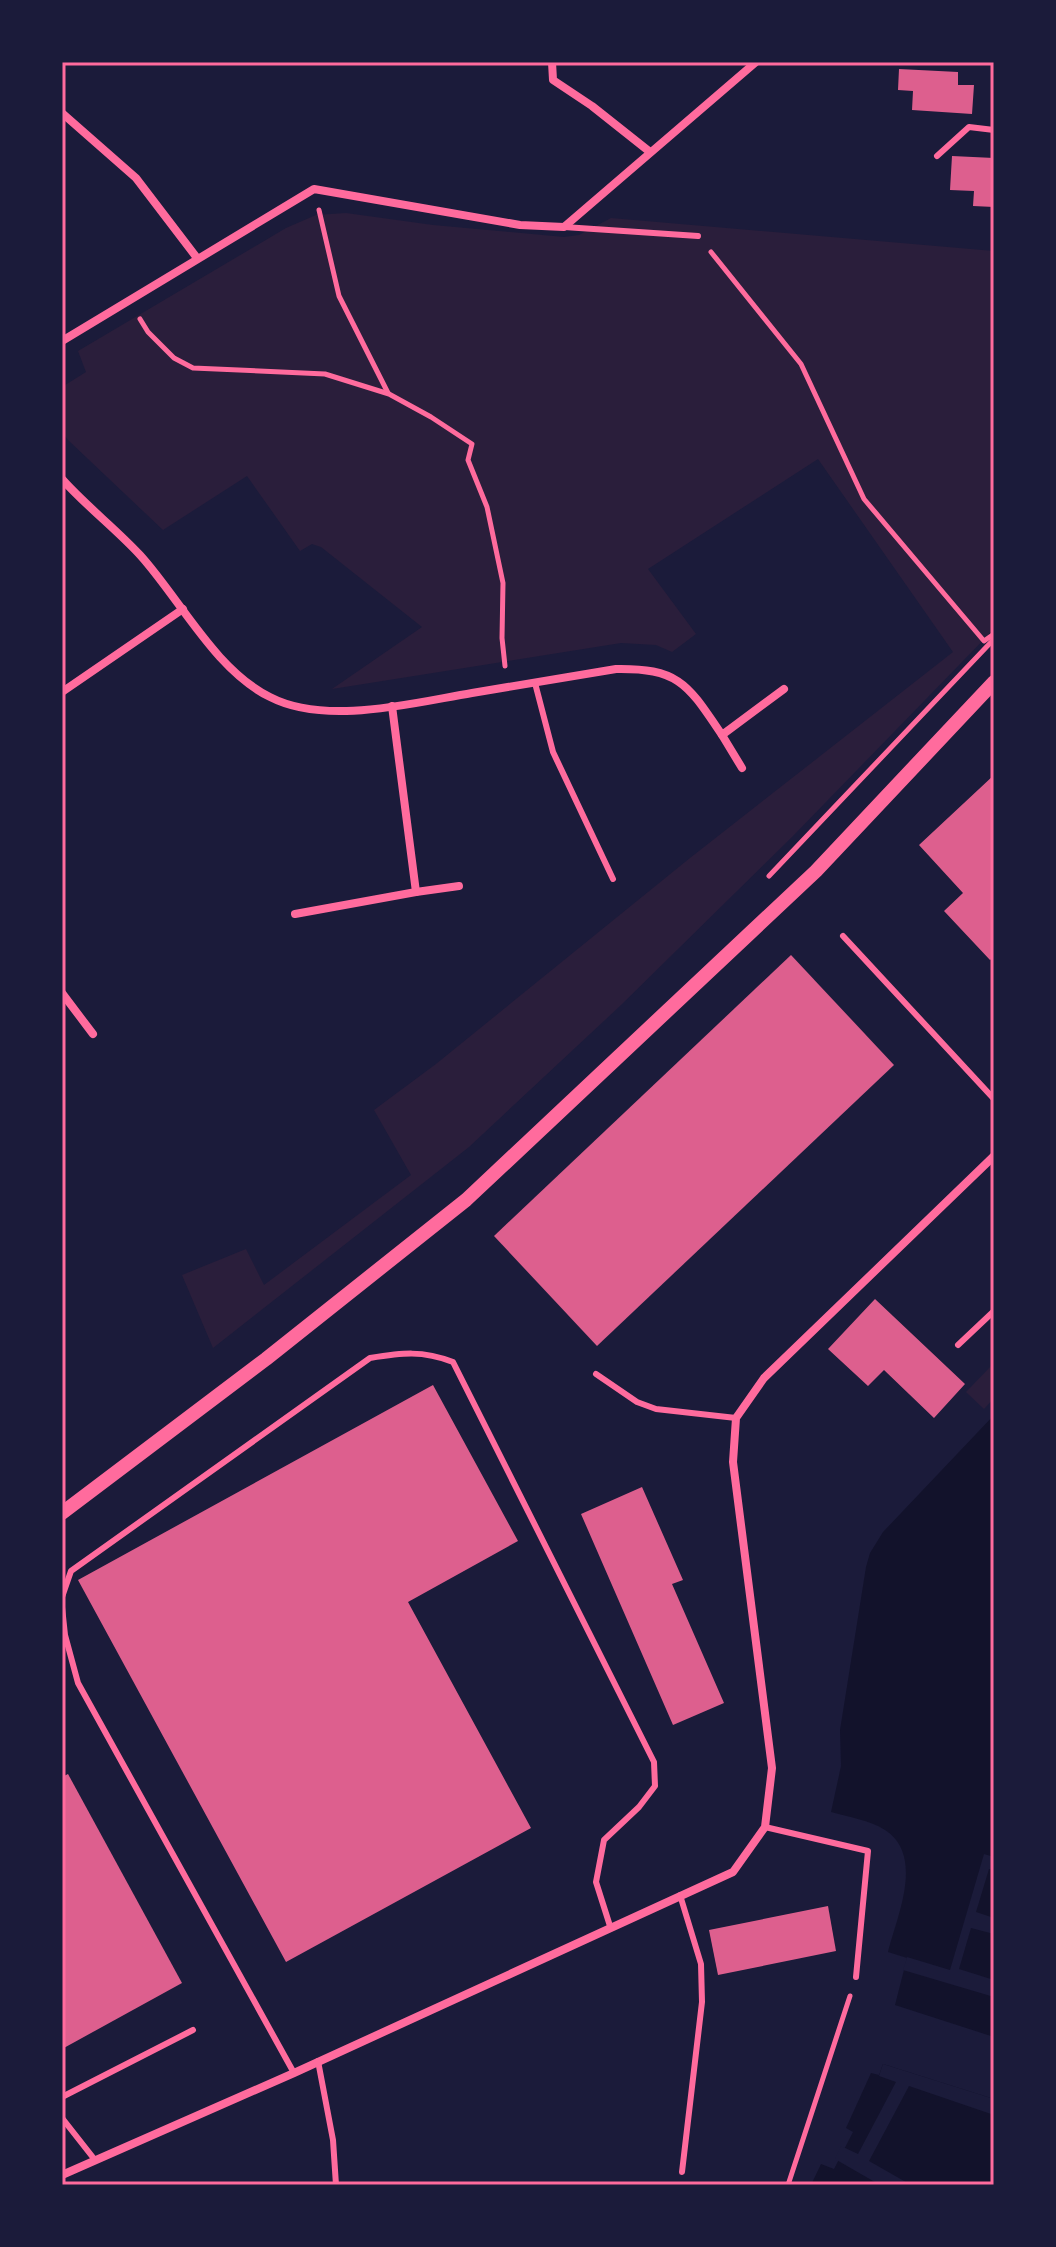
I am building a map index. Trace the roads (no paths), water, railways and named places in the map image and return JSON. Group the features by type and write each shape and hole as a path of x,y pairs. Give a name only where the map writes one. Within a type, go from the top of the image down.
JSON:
{"street":[{"path":"552,62 553,80 650,152"},
{"path":"62,341 314,189 520,225 564,227 756,62"},
{"path":"62,113 136,178 197,258"},
{"path":"62,479 142,557 238,674 281,703 317,710 392,706 616,669 648,669 666,674 687,687 742,768"},
{"path":"62,692 183,609"},
{"path":"62,1513 266,1359 466,1200 816,871 994,682"},
{"path":"722,735 784,689"},
{"path":"392,706 416,892"},
{"path":"295,914 459,886"},
{"path":"62,993 93,1034"},
{"path":"62,2175 294,2073 733,1872 765,1827 772,1768 733,1462 736,1418 764,1378 994,1156"}],"lane":[{"path":"937,156 969,127 994,130"},
{"path":"564,227 698,236"},
{"path":"535,683 553,752 613,879"},
{"path":"843,936 994,1099"},
{"path":"958,1345 994,1311"},
{"path":"62,1597 71,1571 370,1358 404,1353 431,1354 453,1362 654,1762 655,1786 639,1807 604,1840 596,1882 610,1926"},
{"path":"596,1374 637,1402 656,1409 736,1418"},
{"path":"62,1607 65,1635 78,1683 294,2073"},
{"path":"765,1827 868,1851 856,1977"},
{"path":"680,1895 701,1964 702,2002 682,2172"},
{"path":"62,2097 193,2030"},
{"path":"318,2061 333,2140 336,2185"},
{"path":"62,2118 95,2160"}]}
